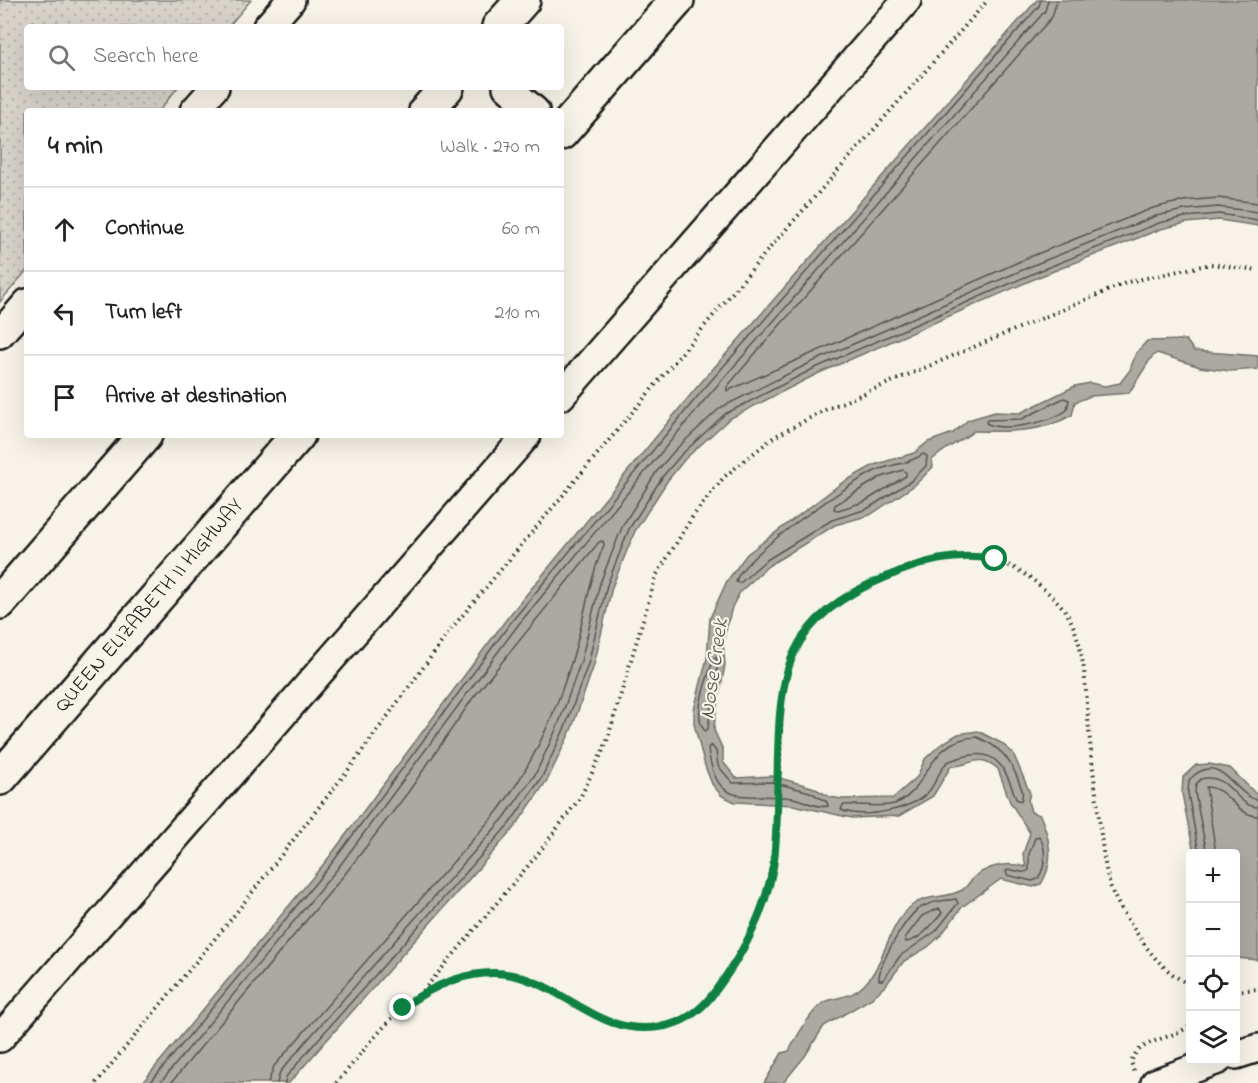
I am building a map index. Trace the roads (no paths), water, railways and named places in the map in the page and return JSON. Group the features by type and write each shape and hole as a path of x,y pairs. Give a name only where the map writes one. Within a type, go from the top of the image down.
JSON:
{"highway":[{"path":"502,24 523,0"},
{"path":"564,130 677,0"},
{"path":"429,108 444,90"},
{"path":"0,602 142,438"},
{"name":"QUEEN ELIZABETH II HIGHWAY","path":"0,778 295,438"}],"street":[{"path":"270,24 291,0"},
{"path":"564,393 907,0"},
{"path":"197,108 212,90"},
{"path":"510,90 532,108"},
{"path":"0,334 24,306"},
{"path":"0,1038 524,438"},
{"path":"1240,1054 1258,1048"},
{"path":"1145,1078 1198,1065"}],"water":[{"path":"1037,0 1258,0 1258,226 1219,220 1186,223 1161,229 1041,276 817,374 729,419 685,459 668,480 635,531 612,587 594,665 572,728 548,779 515,827 289,1083 142,1083 327,860 508,617 697,387"},
{"name":"Nose Creek","path":"1186,340 1194,351 1258,356 1258,369 1230,371 1200,367 1157,353 1151,358 1129,393 1091,396 1075,402 1072,415 1036,428 1012,431 974,431 932,460 933,467 915,485 870,515 835,525 768,566 740,592 732,607 723,642 725,665 714,730 723,750 723,762 736,778 772,776 812,787 830,797 842,799 893,798 917,777 925,759 940,745 958,734 978,731 1001,743 1013,753 1030,793 1028,801 1031,812 1040,815 1050,850 1048,867 1041,884 1033,887 1001,879 962,907 941,935 928,947 904,961 886,985 872,998 824,1026 805,1056 783,1083 764,1083 782,1053 789,1051 806,1023 822,1004 856,992 864,985 877,966 892,932 905,912 920,901 962,890 974,877 993,867 1013,865 1026,867 1023,854 1030,833 1010,802 998,769 980,760 951,766 933,796 899,816 852,818 793,805 735,802 722,796 712,784 705,766 694,724 694,710 707,658 710,618 727,581 747,554 842,483 874,465 914,453 928,442 953,433 968,420 995,412 1020,413 1075,386 1090,383 1105,386 1120,383 1130,370 1136,353 1147,341"},
{"path":"1209,764 1230,768 1258,796 1258,960 1240,958 1240,849 1193,849 1182,794 1183,777 1196,765"}]}
